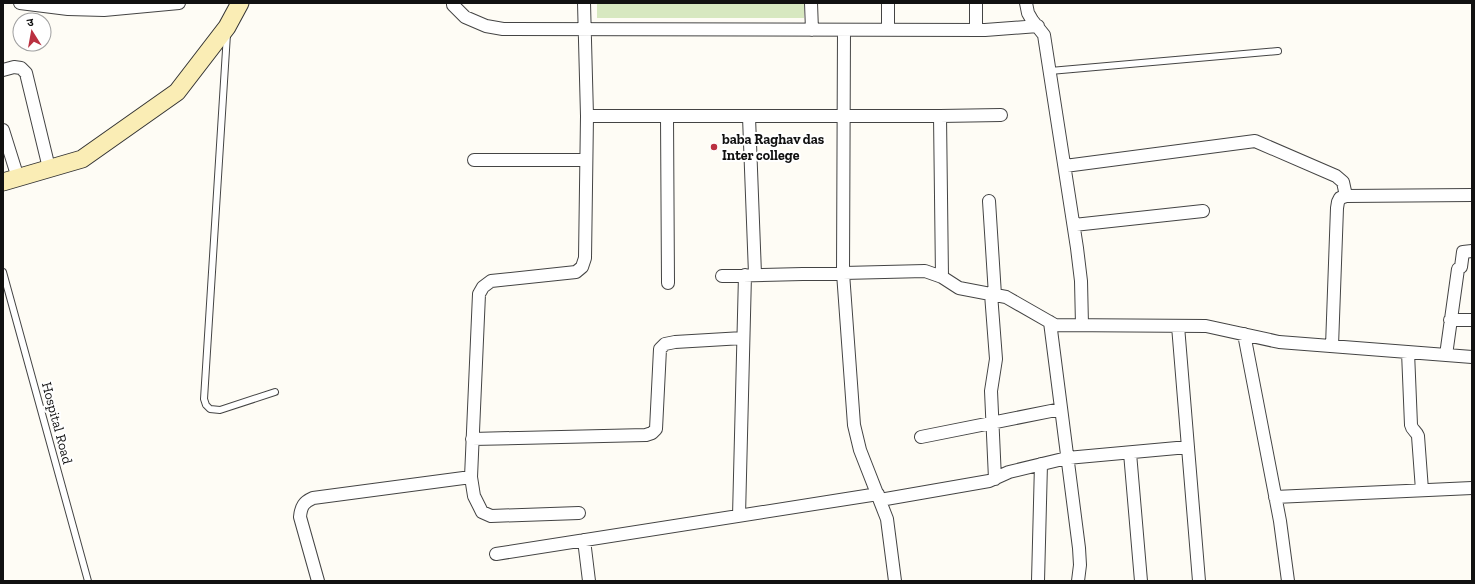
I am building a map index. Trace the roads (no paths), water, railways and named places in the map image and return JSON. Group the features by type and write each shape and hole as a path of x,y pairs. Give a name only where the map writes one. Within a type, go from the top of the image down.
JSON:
{"main road":[{"path":"11,180 82,158 177,92 227,26 240,3"}],"street":[{"path":"20,3 68,9 104,10 179,3"},
{"path":"453,3 453,5 465,17 486,26 503,30 976,30 1038,26"},
{"path":"579,513 491,516 482,512 474,496 470,477 479,294 483,287 491,281 576,272 582,267 585,258 587,116 584,3"},
{"path":"811,3 812,30"},
{"path":"888,3 888,30"},
{"path":"976,3 976,30"},
{"path":"1026,3 1028,13 1044,35 1074,225 1080,281 1082,326"},
{"path":"844,30 842,273 854,425 859,445 887,520 895,581"},
{"path":"3,70 14,67 21,68 26,73 49,168"},
{"path":"587,116 1001,115"},
{"path":"739,516 743,338 750,274 749,116"},
{"path":"940,116 942,277"},
{"path":"667,117 668,283"},
{"path":"3,130 11,180"},
{"path":"1065,166 1255,141 1336,176 1342,182 1346,196"},
{"path":"474,160 586,160"},
{"path":"1332,346 1337,208 1340,198 1346,196 1472,196"},
{"path":"989,201 996,359 991,391 995,479"},
{"path":"1074,225 1203,211"},
{"path":"1446,354 1458,269 1461,267 1464,251 1472,251"},
{"path":"722,276 750,274 925,271 942,277 959,288 1006,297 1055,325 1206,326 1279,342 1472,357"},
{"path":"1450,320 1472,320"},
{"path":"1050,322 1079,548 1080,566 1078,581"},
{"path":"1178,326 1199,581"},
{"path":"1244,334 1275,497 1288,581"},
{"path":"472,438 646,435 652,433 656,429 660,349 665,344 675,342 743,338"},
{"path":"1408,352 1411,425 1418,436 1422,490"},
{"path":"921,437 1061,410"},
{"path":"496,554 739,516 879,497 995,479 1009,472 1067,458 1188,447"},
{"path":"1130,452 1141,581"},
{"path":"1038,581 1041,464"},
{"path":"318,581 300,517 300,509 305,502 314,498 470,477"},
{"path":"1275,497 1472,488"},
{"path":"584,540 589,581"}],"lane":[{"path":"227,26 204,399 206,405 210,409 220,410 275,392"},
{"path":"1050,71 1278,51"},
{"name":"Hospital Road","path":"3,272 4,283 88,581"}],"place":[{"name":"baba Raghav das Inter college","path":"714,147"}]}
